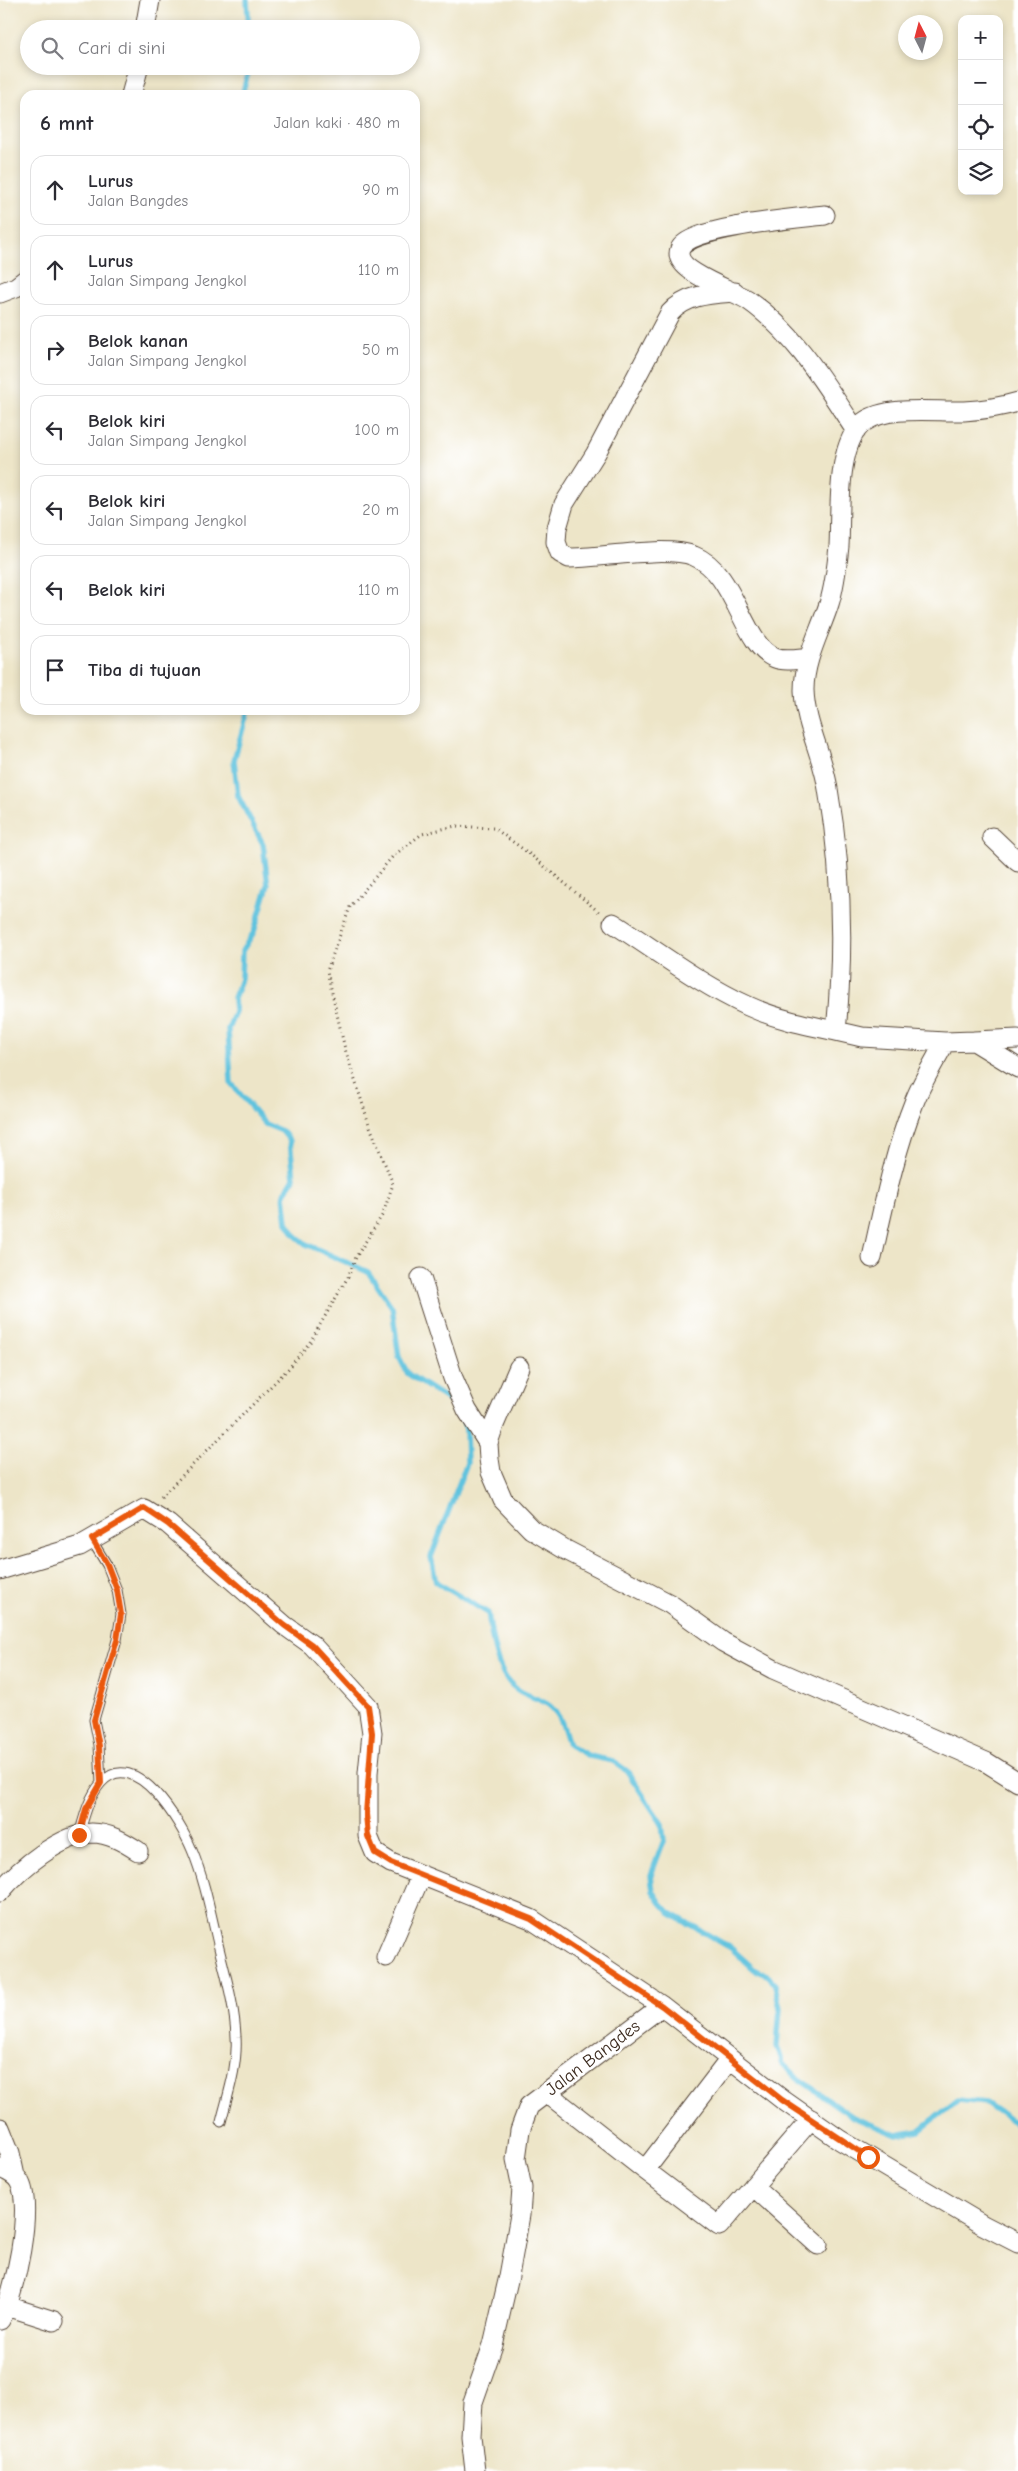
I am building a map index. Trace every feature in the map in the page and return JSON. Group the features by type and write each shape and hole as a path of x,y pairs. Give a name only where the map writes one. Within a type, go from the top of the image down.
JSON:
{"street":[{"path":"147,20 150,0"},
{"path":"132,90 137,75"},
{"path":"825,215 713,231 688,240 683,244 679,256 684,267 693,274 735,292 763,312 807,358 856,431"},
{"path":"0,293 20,284"},
{"path":"735,292 696,297 676,306 670,313 596,454 564,504 557,528 556,542 560,553 569,558 665,552 694,556 716,570 756,640 769,655 784,660 809,658"},
{"path":"836,1031 842,948 835,831 828,787 805,706 804,689 809,658 835,581 842,480 847,452 856,431 863,423 874,417 894,412 966,411 1018,402"},
{"path":"992,838 1018,862"},
{"path":"613,923 706,983 747,1006 798,1023 862,1037 945,1042 1018,1039"},
{"path":"974,1041 1018,1068"},
{"path":"872,1258 887,1192 906,1123 916,1097 945,1042"},
{"path":"421,1278 453,1378 467,1410 488,1443"},
{"path":"519,1367 503,1400 488,1443 491,1472 504,1500 531,1529 548,1540 670,1604 723,1642 773,1669 986,1762 1018,1782"},
{"path":"0,1570 80,1546 144,1508 168,1524 277,1620 312,1645 368,1706 372,1733 367,1790 368,1836 375,1853 391,1863 531,1919 662,2006 811,2119 983,2226 1018,2243"},
{"path":"0,1892 23,1868 44,1853 79,1835 92,1833 110,1836 122,1840 138,1851"},
{"path":"386,1957 421,1875"},
{"name":"Jalan Bangdes","path":"475,2471 471,2436 473,2402 493,2345 509,2276 520,2215 522,2188 516,2159 520,2130 529,2106 662,2006"},
{"path":"645,2170 730,2059"},
{"path":"547,2093 719,2226 811,2119"},
{"path":"0,2128 10,2153 8,2172 23,2188 24,2212 18,2260 4,2313 54,2321"},
{"path":"753,2186 818,2245"}],"lane":[{"path":"92,1539 107,1564 117,1590 121,1614 117,1640 94,1720 99,1746 101,1783"},
{"path":"79,1835 86,1809 101,1783 113,1775 124,1773 133,1775 146,1782 181,1828 194,1857 225,1972 236,2035 235,2066 221,2122"}],"path":[{"path":"144,1508 158,1500 289,1368 310,1342 348,1278 356,1257 383,1214 393,1184 369,1124 345,1049 327,971 350,907 393,856 422,834 455,826 494,828 531,855 613,923"}],"waterway":[{"path":"247,0 248,20"},
{"path":"243,90 248,75"},
{"path":"247,715 234,760 238,796 263,844 268,885 254,932 242,951 241,979 234,998 235,1012 228,1029 231,1083 265,1124 282,1131 290,1141 294,1178 284,1195 287,1222 295,1235 306,1244 368,1272 392,1307 399,1357 408,1374 459,1407"},
{"path":"462,1416 466,1430 467,1463 431,1557 436,1582 488,1613 494,1649 504,1675 519,1691 547,1704 555,1711 563,1725 569,1745 589,1756 613,1761 627,1771 662,1824 664,1840 651,1875 653,1891 670,1913 731,1948 754,1969 769,1976 775,1985 780,2008 777,2046 783,2064 796,2077 853,2117 897,2135 919,2131 958,2100 986,2103 1018,2125"}],"route":[{"path":"79,1835 86,1809 101,1783 99,1746 94,1720 117,1640 121,1614 117,1590 107,1564 92,1539 144,1508 168,1524 284,1625 312,1645 347,1680 368,1706 372,1733 366,1814 368,1836 375,1853 391,1863 531,1919 585,1953 662,2006 782,2100 868,2157"}]}
